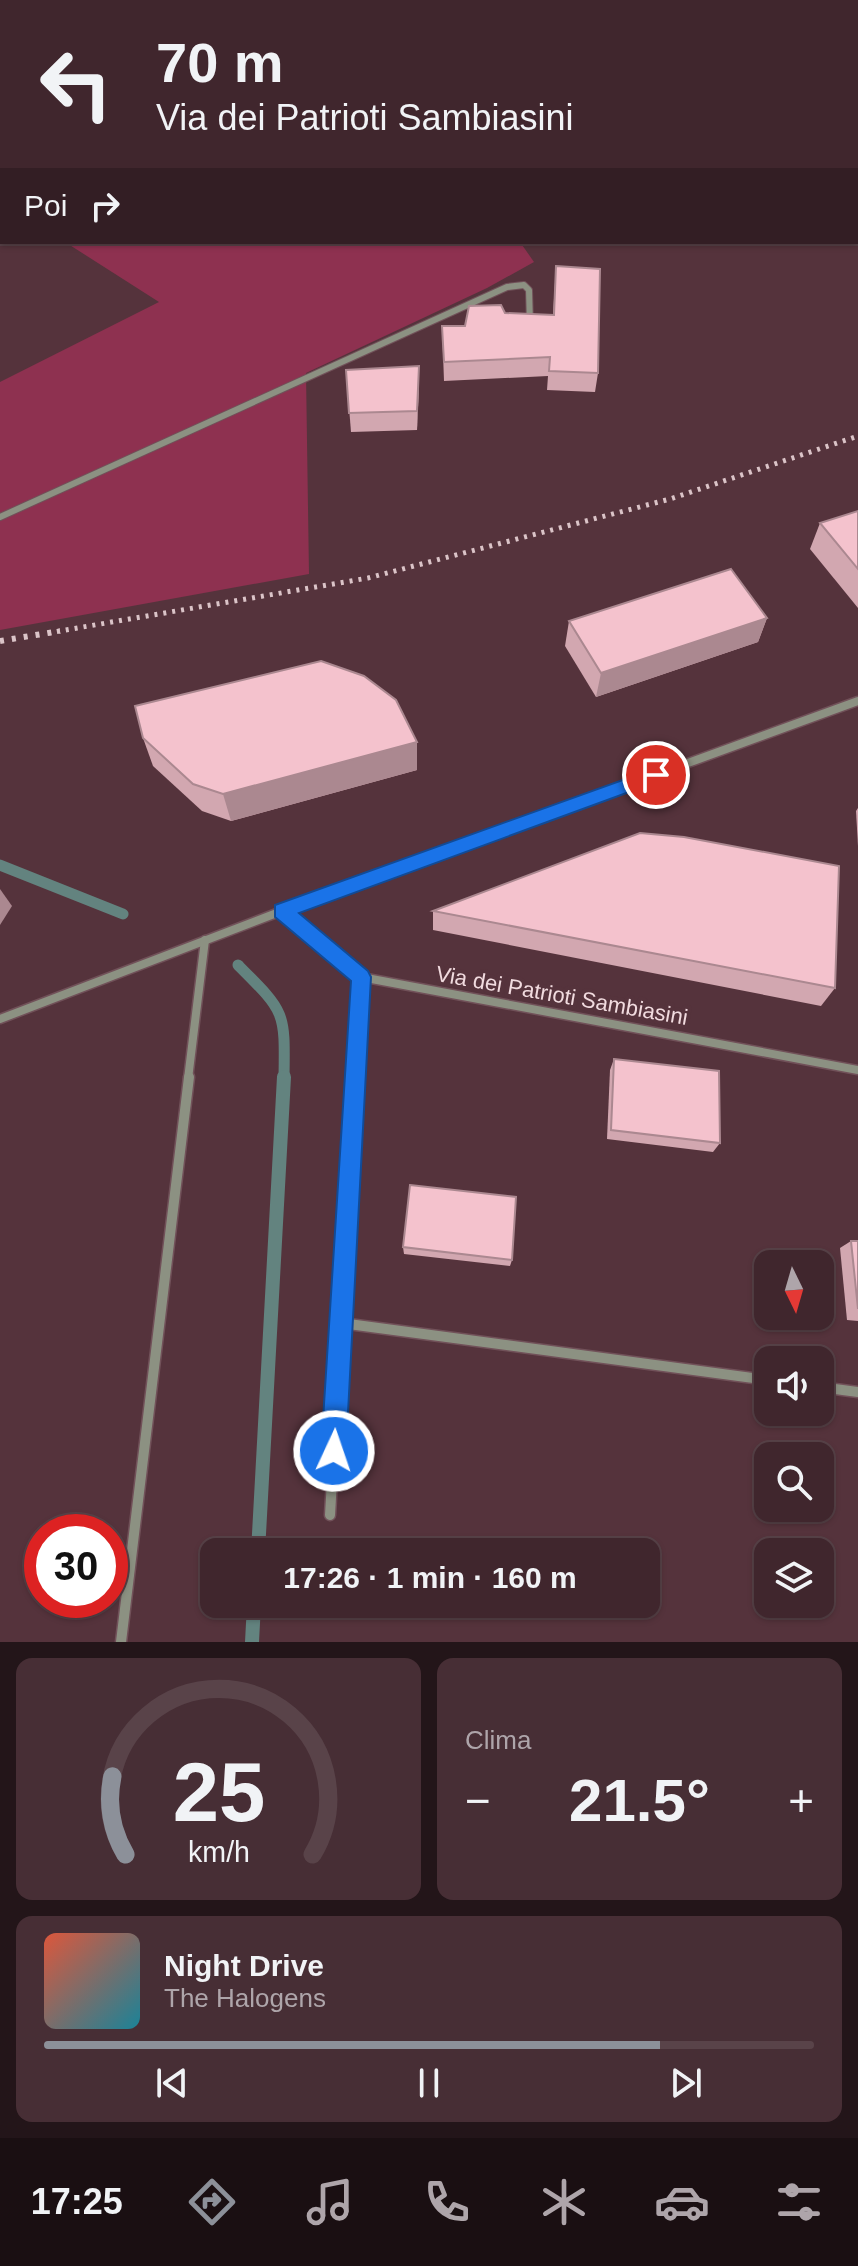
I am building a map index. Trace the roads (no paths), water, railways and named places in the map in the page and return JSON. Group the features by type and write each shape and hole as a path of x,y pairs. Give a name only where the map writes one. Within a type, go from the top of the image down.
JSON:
{"street":[{"path":"0,517 507,287 524,285 529,290 531,329"},
{"path":"0,1019 282,911 858,701"},
{"name":"Via dei Patrioti Sambiasini","path":"282,911 361,977 858,1070"},
{"path":"121,1642 205,940"},
{"path":"330,1515 361,977"},
{"path":"341,1323 754,1378"},
{"path":"834,1389 858,1392"}],"waterway":[{"path":"0,865 123,914"},
{"path":"238,965 266,994 279,1014 283,1026 284,1077"},
{"path":"259,1538 284,1077"},
{"path":"252,1642 253,1618"}],"railway":[{"path":"48,633 368,578 670,499 858,436"},
{"path":"48,633 60,631"},
{"path":"0,641 48,633"}]}
